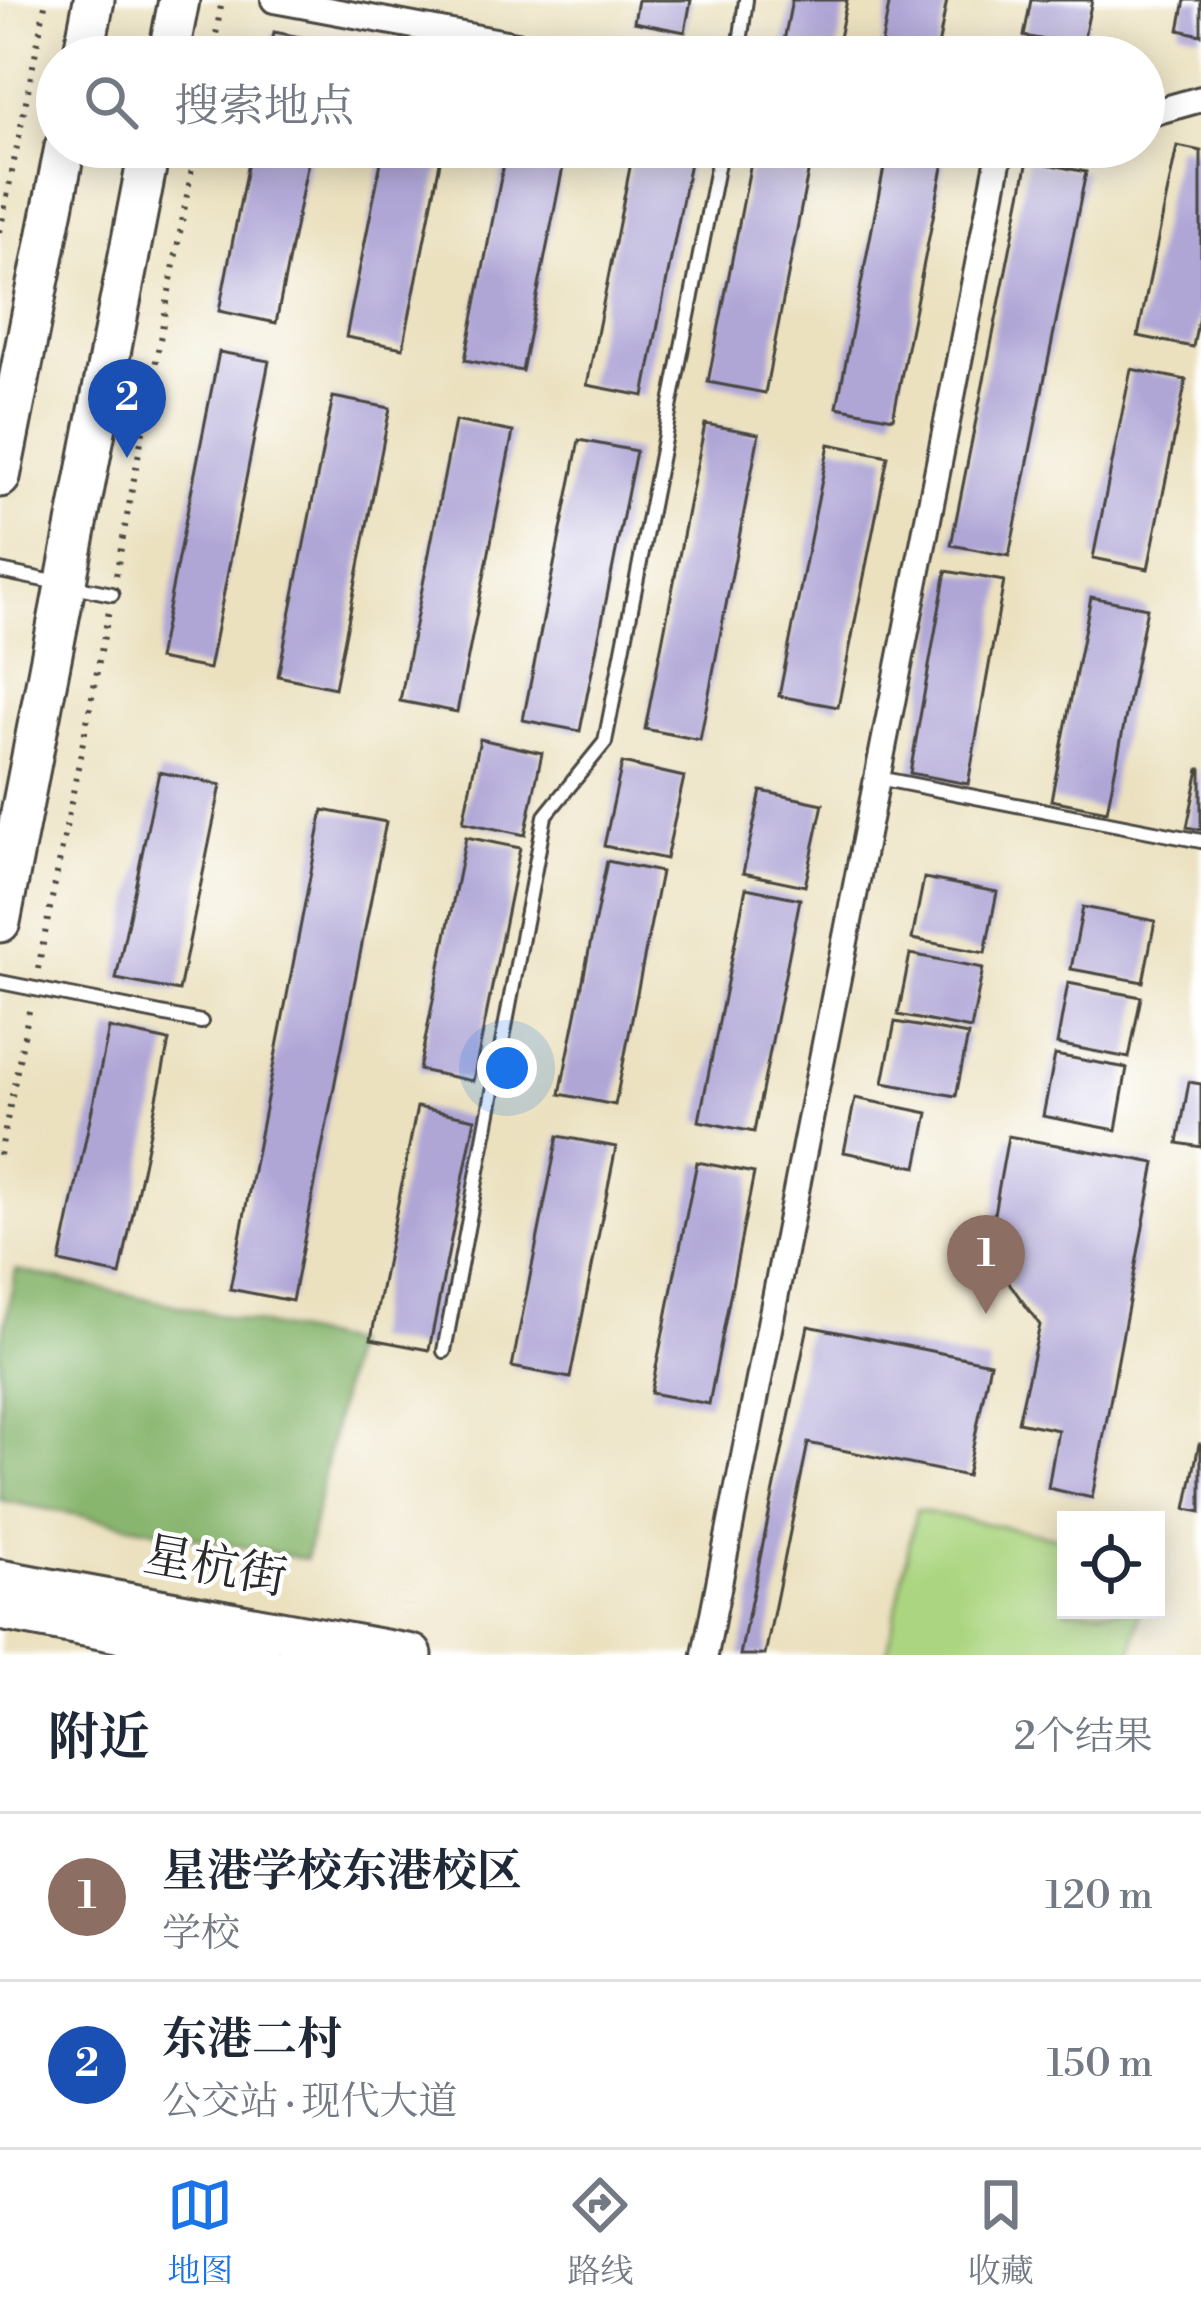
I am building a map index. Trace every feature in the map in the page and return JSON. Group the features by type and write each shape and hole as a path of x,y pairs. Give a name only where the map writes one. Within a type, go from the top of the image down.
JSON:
{"highway":[{"path":"0,1607 256,1655"}],"main road":[{"path":"87,36 94,0"},
{"path":"172,36 179,0"},
{"path":"0,477 61,168"},
{"path":"0,922 146,168"},
{"name":"星杭街","path":"0,1580 412,1655"}],"street":[{"path":"274,0 468,36"},
{"path":"1165,109 1201,99"},
{"path":"704,1655 997,168"}],"lane":[{"path":"740,36 746,0"},
{"path":"444,1351 545,816 605,742 717,168"},
{"path":"0,571 112,594"},
{"path":"878,778 1201,841"},
{"path":"0,982 201,1022"}],"path":[{"path":"39,36 46,0"},
{"path":"216,36 222,0"},
{"path":"0,232 36,50"},
{"path":"0,1155 192,168"}],"green space":[{"path":"16,1270 351,1344 306,1559 0,1500 0,1348"},
{"path":"916,1510 1057,1537 1057,1619 1138,1619 1131,1655 887,1655"}],"building":[{"path":"638,0 691,0 685,32 634,22"},
{"path":"792,0 847,0 839,36 785,36"},
{"path":"890,0 947,0 940,36 883,36"},
{"path":"1031,0 1092,0 1084,36 1024,36"},
{"path":"1185,0 1201,0 1201,35 1179,30"},
{"path":"1177,146 1201,151 1201,306 1193,347 1138,336"},
{"path":"247,168 307,168 276,323 219,311"},
{"path":"380,168 439,168 403,348 346,337"},
{"path":"503,168 563,168 522,371 465,360"},
{"path":"630,168 689,168 644,396 587,385"},
{"path":"750,168 809,168 765,393 708,382"},
{"path":"884,168 943,168 893,418 837,407"},
{"path":"1026,168 1086,172 1009,556 951,545"},
{"path":"219,352 269,361 209,669 158,659"},
{"path":"1131,369 1186,380 1148,569 1093,558"},
{"path":"333,397 390,408 335,688 278,676"},
{"path":"455,421 513,432 457,712 400,701"},
{"path":"705,424 759,434 700,740 645,729"},
{"path":"579,440 636,451 580,731 523,720"},
{"path":"829,444 888,456 838,707 779,696"},
{"path":"946,571 1004,581 968,784 910,773"},
{"path":"1091,597 1147,608 1107,811 1051,800"},
{"path":"480,739 542,753 525,835 463,822"},
{"path":"622,763 684,777 666,859 604,846"},
{"path":"1201,769 1201,830 1187,827"},
{"path":"159,772 221,785 179,991 116,979"},
{"path":"761,791 823,804 805,886 743,873"},
{"path":"323,810 386,822 292,1301 230,1289"},
{"path":"466,837 520,848 473,1081 419,1070"},
{"path":"607,861 661,872 615,1105 560,1094"},
{"path":"924,878 997,892 985,953 912,939"},
{"path":"746,888 800,899 754,1132 699,1121"},
{"path":"1083,907 1155,921 1143,982 1071,969"},
{"path":"910,954 983,968 971,1029 898,1015"},
{"path":"1068,983 1141,997 1129,1058 1057,1044"},
{"path":"895,1022 968,1035 956,1096 883,1083"},
{"path":"109,1028 169,1041 120,1275 60,1262"},
{"path":"1055,1055 1127,1068 1116,1130 1043,1116"},
{"path":"1189,1082 1201,1084 1201,1147 1178,1143"},
{"path":"855,1098 928,1113 917,1167 844,1152"},
{"path":"417,1107 475,1119 429,1350 371,1339"},
{"path":"558,1136 616,1147 570,1378 512,1367"},
{"path":"1008,1136 1155,1163 1092,1498 1048,1488 1058,1430 1018,1422 1040,1325 1001,1272 1003,1249 988,1247"},
{"path":"697,1162 754,1173 709,1404 651,1393"},
{"path":"808,1326 990,1363 967,1476 808,1443 765,1655 740,1655"},
{"path":"1201,1444 1201,1512 1186,1509"}],"place":[{"name":"东港二村","path":"127,458"},
{"name":"星港学校东港校区","path":"986,1314"}]}
